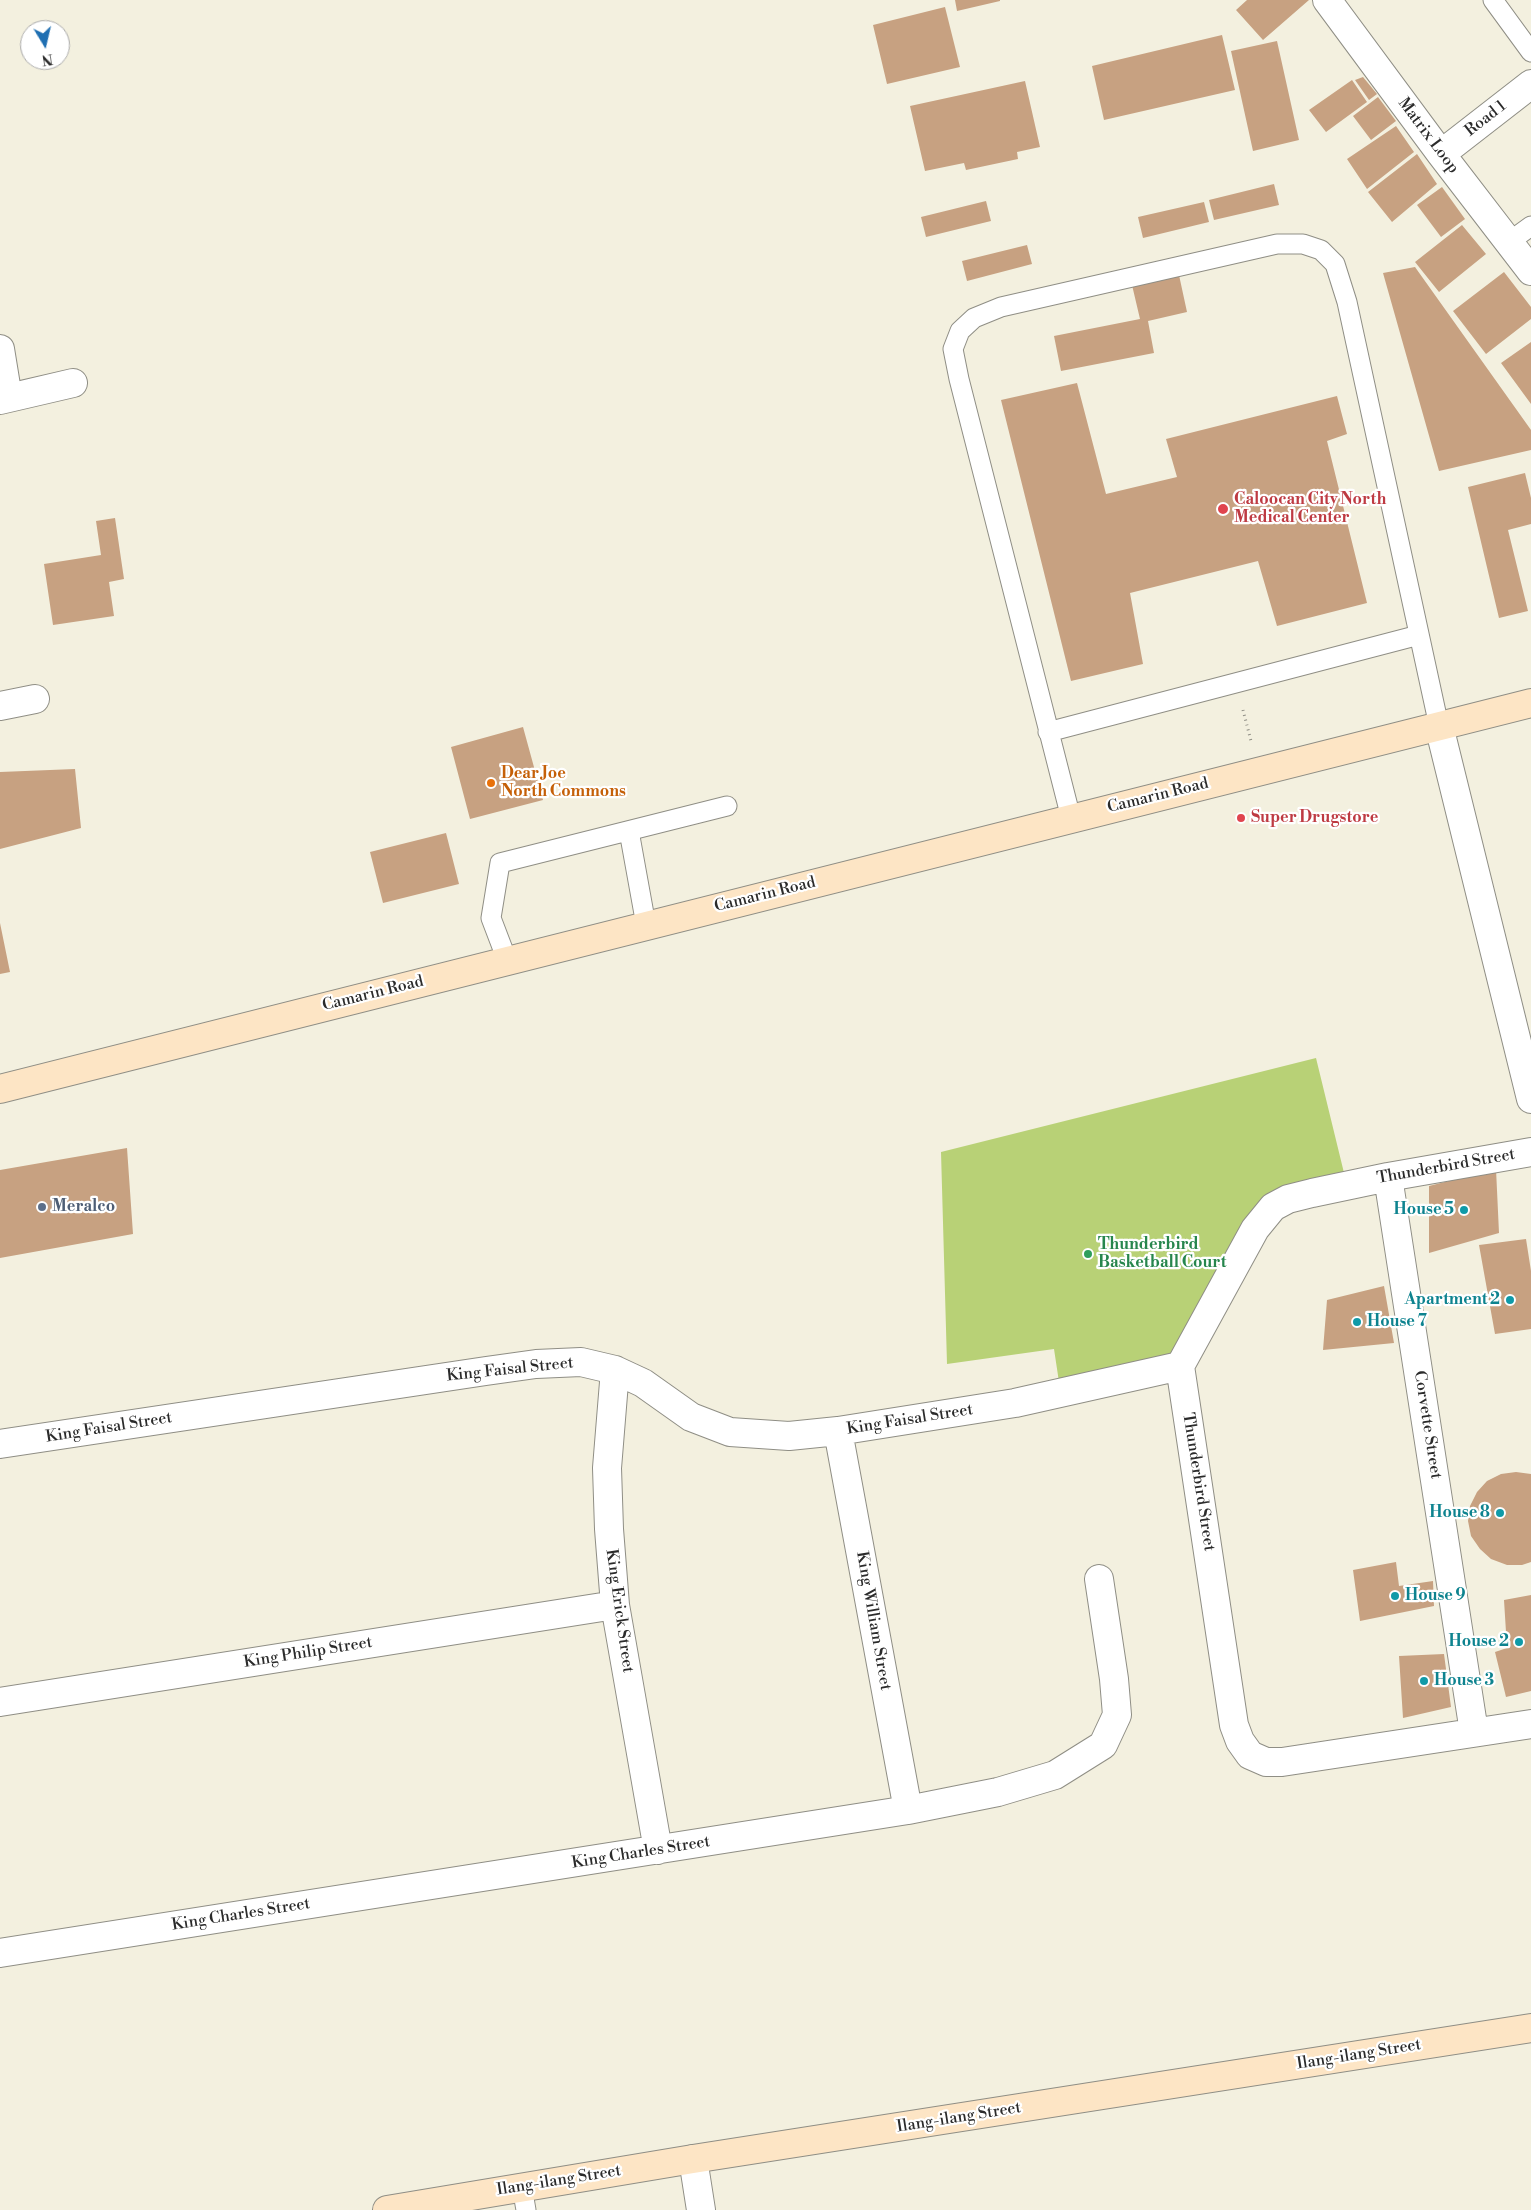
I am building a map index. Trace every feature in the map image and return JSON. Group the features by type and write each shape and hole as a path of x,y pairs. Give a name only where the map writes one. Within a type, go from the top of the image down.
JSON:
{"main road":[{"name":"Camarin Road","path":"0,1089 1531,703"},
{"name":"Ilang-ilang Street","path":"387,2210 524,2199 693,2159 1531,2028"}],"street":[{"name":"Matrix Loop","path":"1327,0 1441,154 1531,271"},
{"name":"Road 1","path":"1441,154 1531,84"},
{"path":"0,349 4,399 73,383"},
{"path":"0,706 35,699"},
{"path":"1439,726 1531,1099"},
{"name":"Thunderbird Street","path":"1531,1152 1312,1192 1288,1199 1273,1207 1255,1228 1180,1366 1234,1725 1240,1741 1250,1755 1266,1762 1282,1762 1531,1724"},
{"name":"Corvette Street","path":"1388,1177 1474,1732"},
{"name":"King Faisal Street","path":"0,1444 536,1364 582,1362 614,1370 643,1383 691,1417 730,1432 789,1436 838,1431 1015,1403 1180,1366"},
{"name":"King Erick Street","path":"614,1370 607,1468 609,1529 615,1605 658,1850"},
{"name":"King William Street","path":"838,1431 908,1810"},
{"name":"King Charles Street","path":"0,1953 908,1810 998,1792 1055,1775 1103,1745 1117,1715 1114,1679 1098,1578"},
{"name":"King Philip Street","path":"0,1702 615,1605"},
{"path":"693,2159 701,2210"}],"lane":[{"path":"1493,0 1531,52"},
{"path":"1510,242 1531,226"},
{"path":"1071,818 959,379 954,349 960,331 974,318 1001,307 1277,244 1303,244 1321,250 1335,264 1347,302 1439,726"},
{"path":"1048,732 1419,635"},
{"path":"507,960 491,918 500,863 727,806"},
{"path":"629,831 646,925"}],"path":[{"path":"1236,683 1259,771"}],"green space":[{"path":"1316,1058 1345,1177 1265,1196 1175,1356 1059,1382 1054,1349 947,1364 941,1152"}],"building":[{"path":"955,0 1000,0 1000,1 957,11"},
{"path":"1247,0 1309,0 1263,40 1236,10"},
{"path":"945,7 960,67 887,84 873,25"},
{"path":"1222,35 1235,90 1104,120 1092,66"},
{"path":"1277,41 1299,140 1253,151 1231,51"},
{"path":"1363,77 1377,94 1369,100 1355,80"},
{"path":"1352,80 1367,102 1326,132 1309,110"},
{"path":"1025,81 1040,147 1017,152 1018,159 966,170 964,163 925,171 910,106"},
{"path":"1378,97 1396,121 1371,140 1353,116"},
{"path":"1396,126 1414,152 1367,189 1347,159"},
{"path":"1417,154 1437,184 1392,222 1368,192"},
{"path":"1274,184 1279,205 1214,220 1209,200"},
{"path":"1442,187 1465,219 1441,237 1417,205"},
{"path":"986,201 991,221 926,237 921,217"},
{"path":"1204,202 1209,222 1143,238 1138,217"},
{"path":"1462,225 1486,254 1439,292 1415,262"},
{"path":"1027,245 1032,264 967,281 962,261"},
{"path":"1415,267 1531,430 1531,450 1439,471 1383,273"},
{"path":"1504,272 1531,307 1531,319 1486,354 1453,311"},
{"path":"1179,275 1187,312 1148,321 1154,353 1061,371 1054,336 1140,319 1132,285"},
{"path":"1531,342 1531,404 1501,363"},
{"path":"1077,383 1106,494 1177,477 1166,439 1337,396 1347,434 1327,441 1367,603 1277,626 1258,561 1130,593 1143,664 1071,681 1001,400"},
{"path":"1525,473 1531,498 1531,524 1508,530 1528,611 1499,618 1468,487"},
{"path":"115,518 124,579 109,582 114,616 53,625 44,564 101,555 96,521"},
{"path":"523,727 543,800 470,819 451,747"},
{"path":"75,769 81,828 0,849 0,772"},
{"path":"446,833 459,884 383,903 370,852"},
{"path":"0,923 10,972 0,974"},
{"path":"127,1148 133,1234 0,1258 0,1170"},
{"name":"House 5","path":"1496,1169 1499,1233 1429,1253 1429,1186"},
{"name":"Apartment 2","path":"1526,1239 1531,1271 1531,1329 1495,1334 1479,1245"},
{"name":"House 7","path":"1384,1286 1394,1343 1323,1350 1327,1300"},
{"name":"House 8","path":"1516,1472 1531,1474 1531,1562 1522,1565 1507,1565 1491,1559 1480,1549 1471,1536 1468,1521 1470,1506 1477,1492 1487,1481 1501,1474"},
{"name":"House 9","path":"1396,1562 1399,1586 1433,1581 1434,1606 1360,1621 1353,1570"},
{"name":"House 2","path":"1531,1595 1531,1691 1506,1697 1495,1652 1507,1648 1504,1600"},
{"name":"House 3","path":"1444,1654 1451,1707 1403,1718 1399,1656"}],"place":[{"name":"Caloocan City North Medical Center","path":"1223,509"},
{"name":"Dear Joe North Commons","path":"491,783"},
{"name":"Super Drugstore","path":"1241,818"},
{"name":"Meralco","path":"42,1207"},
{"name":"House 5","path":"1464,1210"},
{"name":"Thunderbird Basketball Court","path":"1088,1254"},
{"name":"Apartment 2","path":"1510,1300"},
{"name":"House 7","path":"1357,1322"},
{"name":"House 8","path":"1500,1513"},
{"name":"House 9","path":"1395,1596"},
{"name":"House 2","path":"1519,1642"},
{"name":"House 3","path":"1424,1681"}]}
